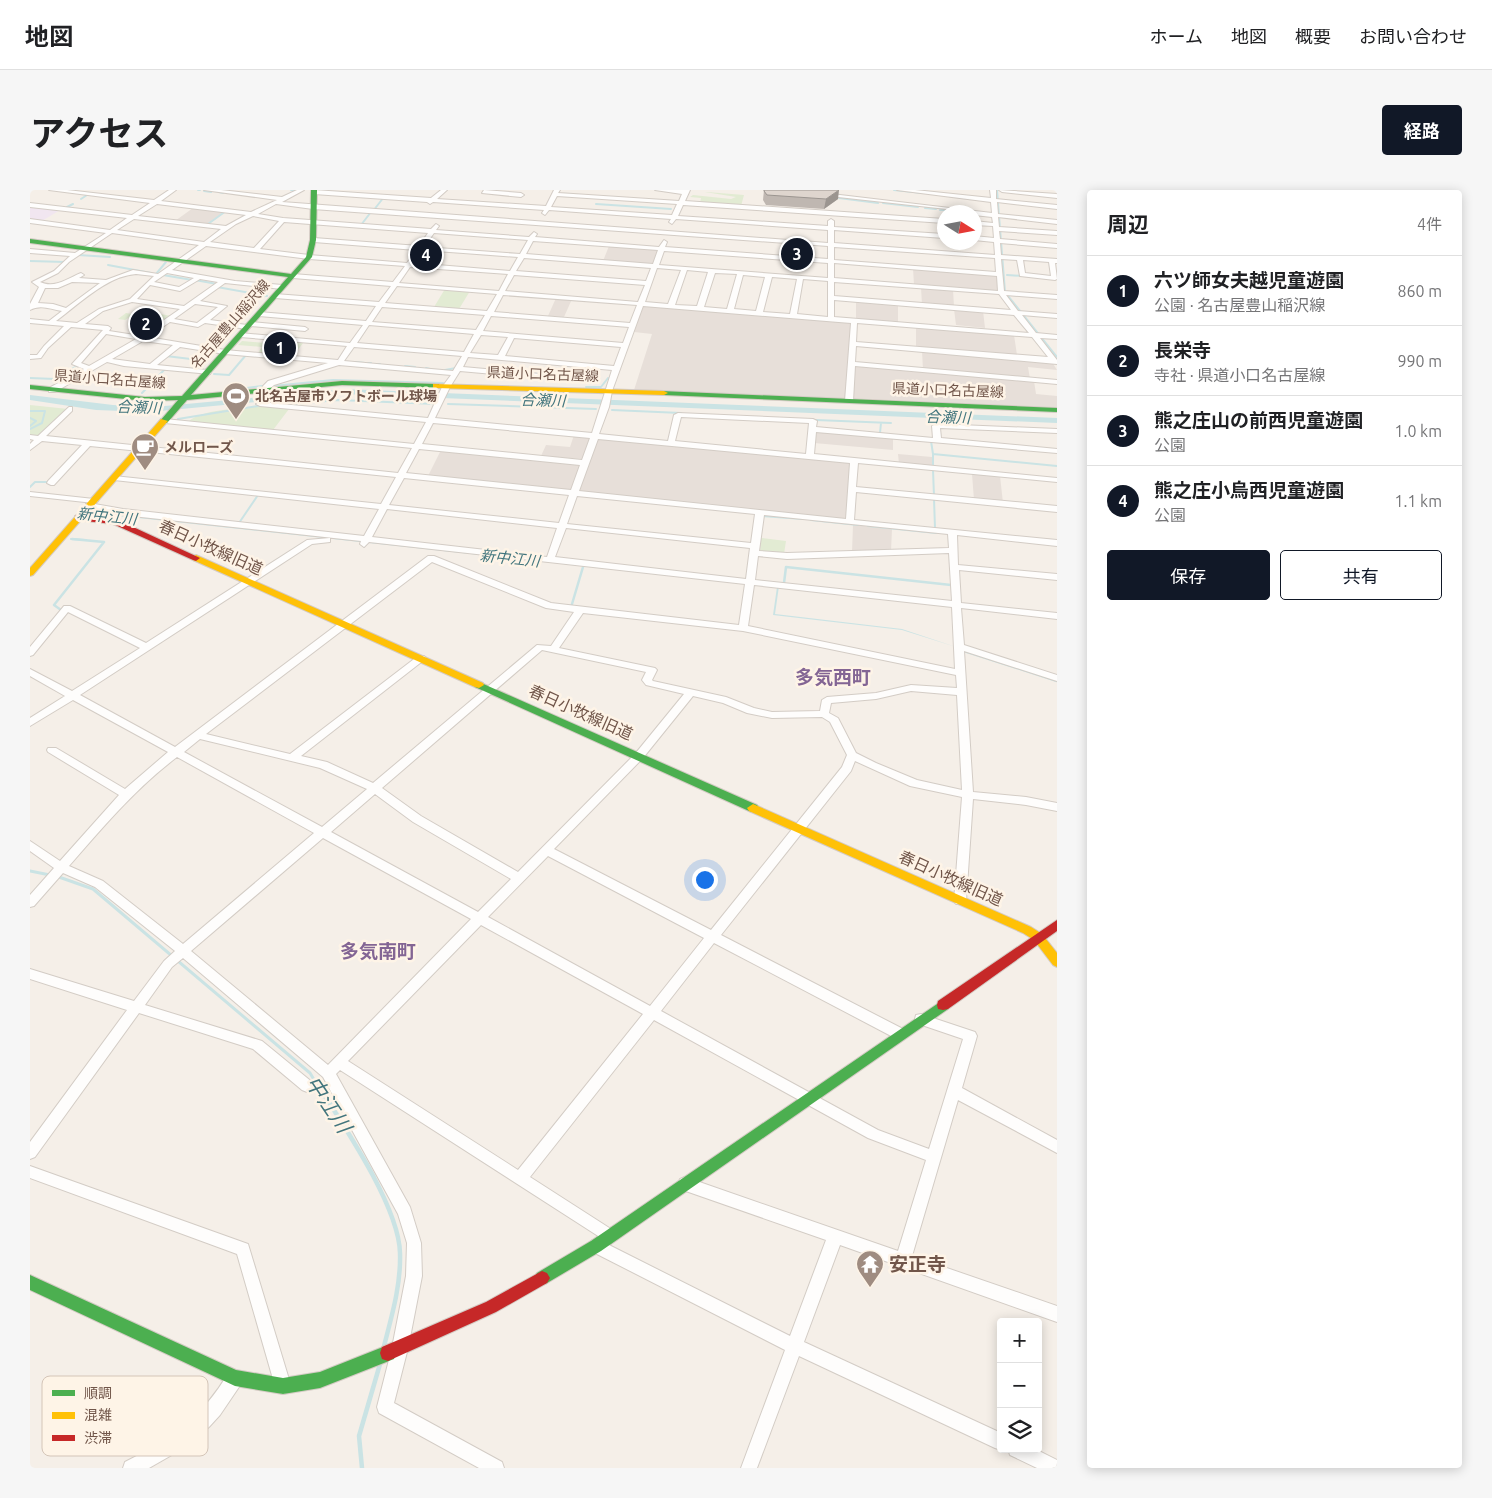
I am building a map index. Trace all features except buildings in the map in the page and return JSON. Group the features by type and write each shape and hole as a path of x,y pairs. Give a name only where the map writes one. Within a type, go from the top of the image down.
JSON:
{"street":[{"path":"52,190 314,223 999,274"},
{"path":"79,199 94,190"},
{"path":"33,282 56,272 76,255 172,190"},
{"path":"207,190 286,199"},
{"path":"132,300 149,283 227,228 301,190"},
{"path":"386,196 398,190"},
{"path":"427,205 444,190"},
{"path":"581,242 602,190"},
{"path":"550,560 654,266 686,192 658,190"},
{"path":"831,319 831,196 834,190"},
{"path":"900,190 1057,208"},
{"path":"993,190 996,201 1001,257 999,274 1004,293 1038,336 1055,362"},
{"path":"1002,190 1057,196"},
{"path":"314,191 937,236"},
{"name":"名古屋豊山稲沢線","path":"30,573 309,257 314,240 314,191"},
{"path":"472,202 486,191 521,195"},
{"path":"365,542 442,400 446,388 490,313 556,192 598,197 937,221"},
{"path":"813,194 937,209"},
{"path":"434,216 445,201"},
{"path":"277,203 588,228 1054,261 1055,278 1022,275 1020,259"},
{"path":"30,204 227,228"},
{"path":"30,230 72,204"},
{"path":"416,215 421,210"},
{"path":"560,225 568,210"},
{"path":"982,214 1057,222"},
{"path":"268,389 267,386 271,383 340,362 442,217"},
{"path":"256,249 283,220"},
{"path":"30,221 207,242 309,257 648,283"},
{"path":"173,227 179,222"},
{"path":"771,241 774,224"},
{"path":"982,225 1057,233"},
{"path":"159,236 166,232"},
{"path":"982,239 1057,246"},
{"path":"314,240 1057,297"},
{"path":"30,241 293,276 501,292 606,312 633,325"},
{"path":"555,259 563,241"},
{"path":"1032,244 1034,260"},
{"path":"30,252 76,255"},
{"path":"362,268 367,262"},
{"path":"671,306 684,269"},
{"path":"50,323 108,282 136,271 160,276"},
{"path":"167,271 279,291 381,304 444,319 479,332 626,345"},
{"path":"700,308 712,271"},
{"path":"33,282 43,286 58,286 81,275 56,272"},
{"path":"730,311 740,273"},
{"path":"352,280 357,274"},
{"path":"760,313 769,275"},
{"path":"149,283 180,289 199,277"},
{"path":"793,316 800,278"},
{"path":"74,280 108,282"},
{"path":"52,390 108,360 143,338 224,281"},
{"path":"31,306 43,286"},
{"path":"831,298 1057,316"},
{"path":"79,325 101,310 132,300 185,308"},
{"path":"169,320 198,326 224,306 194,302"},
{"path":"259,314 368,323 444,319 490,313 606,312 641,304 1057,337"},
{"path":"31,306 82,308"},
{"path":"91,309 101,310"},
{"path":"30,321 108,328 76,364 90,368"},
{"path":"205,321 352,345 618,368"},
{"path":"850,401 854,321"},
{"path":"30,357 39,357 46,347 70,324"},
{"path":"246,329 305,328"},
{"path":"104,332 225,352 583,383 589,366"},
{"path":"500,358 512,335"},
{"path":"853,344 1055,362"},
{"path":"152,366 178,345"},
{"path":"108,360 124,364 207,372"},
{"path":"852,364 1057,382"},
{"name":"県道小口名古屋線","path":"30,387 127,398 182,401 268,389 342,383 1057,410"},
{"path":"260,404 1057,480"},
{"path":"30,448 69,409"},
{"path":"671,444 678,415 813,421 810,457"},
{"path":"168,418 584,463"},
{"path":"937,440 936,426 1057,431"},
{"path":"812,428 1057,451"},
{"path":"30,437 1057,543"},
{"path":"51,483 88,443"},
{"path":"850,522 854,461"},
{"path":"114,478 562,526 754,550 787,556 953,550"},
{"path":"852,489 1057,509"},
{"path":"30,494 85,510 123,512 365,542 550,560 1057,616"},
{"name":"春日小牧線旧道","path":"85,510 249,581 960,900 1038,937 1057,962"},
{"path":"743,628 760,512"},
{"path":"952,532 968,795 960,900"},
{"path":"30,723 310,542 318,540 365,542 414,550 549,606 743,628 960,673"},
{"path":"30,904 126,794 176,751 431,558"},
{"path":"954,567 1057,578"},
{"path":"30,653 67,608 146,647"},
{"path":"554,649 580,610"},
{"path":"30,1153 168,964 540,646 652,670 647,680 650,683 726,700 752,711 772,715 824,714 830,717 837,725 852,755 914,784 968,795 1026,801 1057,807"},
{"path":"960,647 1057,678"},
{"path":"292,758 421,658"},
{"path":"30,672 873,1134 934,1157"},
{"path":"824,714 827,700 876,696 911,688 961,692"},
{"path":"328,1072 639,756 690,693"},
{"path":"200,736 323,765 374,788 417,819 518,878"},
{"path":"52,750 126,794"},
{"path":"521,1178 848,768 852,755"},
{"path":"30,845 61,868 99,884 328,1072 405,1212 414,1243 414,1276 400,1348 385,1407 496,1468"},
{"path":"546,850 900,1034"},
{"path":"30,1282 235,1378 283,1386 320,1380 400,1348 491,1306 596,1246 1057,925"},
{"path":"30,974 257,1045 307,1086"},
{"path":"903,1261 970,1036 921,1019"},
{"path":"339,1062 609,1236"},
{"path":"954,1092 1057,1147"},
{"path":"30,1172 243,1249 283,1386"},
{"path":"685,1184 1057,1314"},
{"path":"749,1468 796,1347 835,1237"},
{"path":"596,1246 796,1347 997,1440"},
{"path":"208,1419 222,1401 235,1378"},
{"path":"1024,1453 1056,1468"},
{"path":"131,1468 157,1456"}],"shaded area":[{"path":"30,205 60,210 42,221 30,220"},
{"path":"193,208 225,211 207,225 175,221"},
{"path":"609,246 658,250 653,265 603,261"},
{"path":"913,268 997,276 998,291 914,285"},
{"path":"921,288 953,290 954,306 922,304"},
{"path":"556,298 572,299 564,317 548,316"},
{"path":"856,301 898,306 898,323 856,319"},
{"path":"643,306 852,323 847,398 634,390 652,334 634,332"},
{"path":"954,309 983,311 985,328 956,325"},
{"path":"916,327 1014,335 1017,355 916,347"},
{"path":"922,351 1052,362 1057,370 1028,367 1030,379 923,370"},
{"path":"854,367 1034,381 1036,394 1057,396 1057,407 852,398"},
{"path":"815,431 893,438 893,450 814,443"},
{"path":"574,435 590,438 583,459 541,456 546,445 570,447"},
{"path":"596,439 849,462 851,463 846,519 581,492 579,490"},
{"path":"441,450 580,465 570,490 428,476"},
{"path":"898,454 932,457 932,467 899,464"},
{"path":"972,474 1000,476 1003,503 974,500"},
{"path":"853,525 892,529 891,551 852,552"}],"green space":[{"path":"705,192 744,195 741,206 700,203 701,198 690,197 693,195 731,199 736,197"},
{"path":"445,289 470,291 459,309 434,307"},
{"path":"148,312 172,316 157,327 152,326 157,322 131,316 125,320 118,319 126,313 143,316"},
{"path":"269,339 304,342 293,356 258,353 262,347 238,345 242,341 265,343"},
{"path":"30,405 68,409 42,435 30,436"},
{"name":"北名古屋市ソフトボール球場","path":"263,406 289,409 273,430 188,422 202,414"},
{"path":"761,538 786,541 784,554 760,552"}],"water":[{"name":"合瀬川","path":"345,389 1057,418 1057,423 342,394 149,412 96,410 30,400 30,395 113,405 154,407"},
{"path":"101,511 779,586 775,614 902,629 956,647 902,630 773,615 777,587 97,515"}],"waterway":[{"path":"291,190 297,191"},
{"path":"894,190 923,193"},
{"path":"997,190 1005,292 1057,357"},
{"path":"204,191 211,192"},
{"path":"219,192 223,193"},
{"path":"81,199 87,195"},
{"path":"373,211 384,197"},
{"path":"839,198 878,203"},
{"path":"883,203 918,207"},
{"path":"67,207 73,204"},
{"path":"596,204 671,209"},
{"path":"925,208 936,209"},
{"path":"208,224 226,211"},
{"path":"361,225 371,212"},
{"path":"78,255 110,257"},
{"path":"30,261 65,262"},
{"path":"156,274 166,262"},
{"path":"108,265 151,273"},
{"path":"163,275 192,280"},
{"path":"1007,275 1023,276"},
{"path":"195,280 217,284"},
{"path":"217,287 267,296"},
{"path":"214,374 229,375 246,355"},
{"path":"166,356 207,361"},
{"path":"355,362 365,363"},
{"path":"405,366 415,367"},
{"path":"30,378 55,379 75,367"},
{"path":"426,368 430,369"},
{"path":"445,370 456,368"},
{"name":"合瀬川","path":"142,393 165,369 161,369"},
{"path":"586,387 601,387 608,378"},
{"path":"273,386 333,380 443,383"},
{"path":"231,390 262,386"},
{"path":"282,405 338,400 436,404"},
{"name":"合瀬川","path":"448,404 596,409"},
{"path":"178,419 264,405"},
{"path":"612,410 681,413"},
{"path":"30,411 45,411 42,423 30,429"},
{"path":"30,418 36,421 30,426"},
{"path":"816,420 891,423"},
{"path":"880,433 881,423"},
{"path":"931,441 933,454"},
{"path":"933,454 1057,466"},
{"path":"933,454 933,467"},
{"path":"933,470 934,496"},
{"path":"30,487 35,482 49,482"},
{"path":"239,523 258,495 256,495"},
{"path":"935,528 934,499 937,499"},
{"name":"新中江川","path":"86,513 102,513"},
{"path":"762,516 803,519"},
{"path":"811,520 858,525"},
{"path":"868,526 936,533"},
{"path":"61,610 54,605 104,542 74,539"},
{"path":"74,539 86,540"},
{"path":"572,604 583,567"},
{"path":"784,583 786,567 951,585"},
{"name":"新中江川","path":"964,651 1057,681"},
{"name":"中江川","path":"30,871 50,875"},
{"name":"中江川","path":"56,876 93,889 310,1073 319,1088"},
{"name":"中江川","path":"319,1087 381,1191 397,1234 400,1253 399,1277 384,1346"},
{"name":"中江川","path":"362,1468 359,1436 380,1364"}],"traffic: fast":[{"path":"164,421 309,257 313,240 314,190"},
{"path":"30,241 293,276"},
{"path":"30,387 145,399 185,398 342,383 436,386"},
{"path":"664,393 1057,410"},
{"path":"479,685 753,808"},
{"path":"542,1278 596,1246 943,1005"},
{"path":"30,1282 235,1378 283,1386 320,1380 388,1353"}],"traffic: slow":[{"path":"436,386 664,393"},
{"path":"30,573 164,421"},
{"path":"196,558 479,685"},
{"path":"753,808 1027,930 1038,937 1057,962"}],"traffic: jam":[{"path":"78,518 115,522 196,558"},
{"path":"943,1005 1057,925"},
{"path":"388,1353 491,1307 542,1278"}],"place":[{"name":"熊之庄山の前西児童遊園","path":"797,254"},
{"name":"熊之庄小烏西児童遊園","path":"426,255"},
{"name":"長栄寺","path":"146,324"},
{"name":"六ツ師女夫越児童遊園","path":"280,348"},
{"name":"北名古屋市ソフトボール球場","path":"236,420"},
{"name":"メルローズ","path":"145,471"},
{"name":"安正寺","path":"870,1288"}],"district":[{"name":"多気西町","path":"833,677"},
{"name":"多気南町","path":"378,951"}]}
